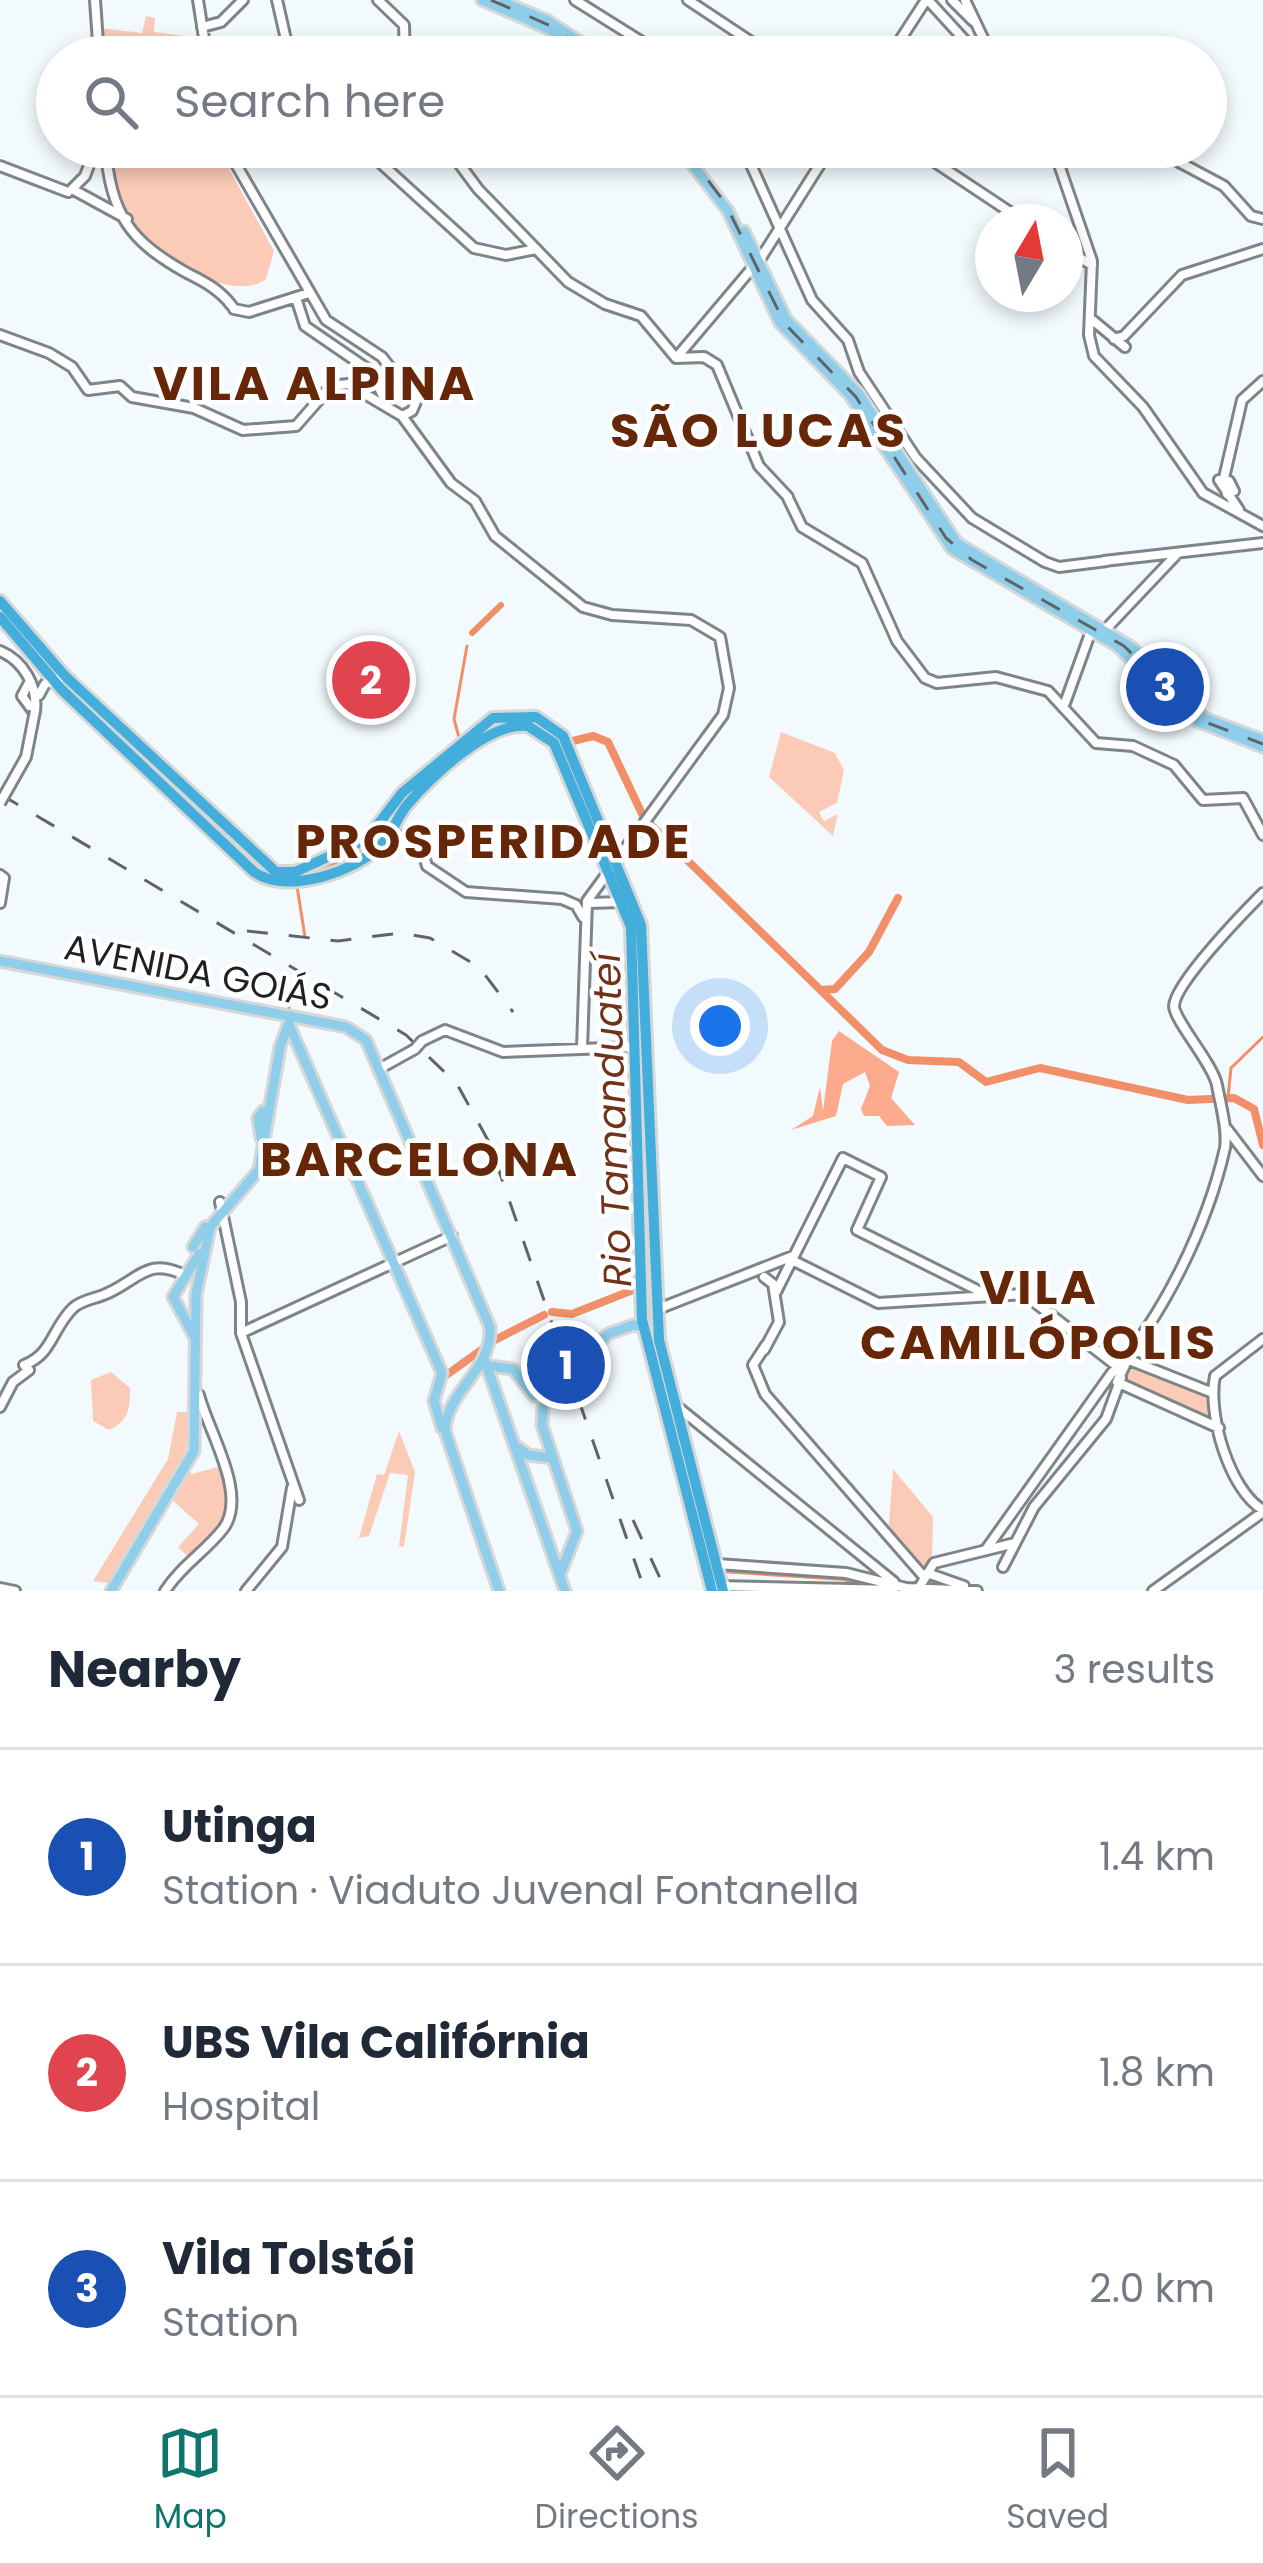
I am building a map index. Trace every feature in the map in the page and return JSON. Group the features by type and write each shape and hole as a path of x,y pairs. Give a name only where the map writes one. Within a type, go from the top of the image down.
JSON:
{"highway":[{"path":"2,609 50,681 261,877 278,883 305,881 369,855 394,831 414,799 495,732 532,728 562,746"},
{"path":"50,681 276,872 295,872 367,839 398,797 493,718 510,714 546,721 562,746 644,948 650,1318 677,1410 711,1565"},
{"path":"408,779 423,776"},
{"path":"627,900 650,1318 720,1588"}],"main road":[{"path":"93,36 94,0"},
{"path":"94,0 95,36"},
{"path":"199,0 204,36"},
{"path":"203,27 221,22 243,0"},
{"path":"277,0 285,36"},
{"path":"378,0 404,25 404,36"},
{"path":"482,0 560,36"},
{"path":"498,0 563,36"},
{"path":"574,0 632,36"},
{"path":"688,0 742,36"},
{"path":"952,0 974,22"},
{"path":"965,0 981,36"},
{"path":"903,36 926,1 960,36"},
{"path":"0,166 70,187 121,214"},
{"path":"70,187 85,168"},
{"path":"107,168 121,214 146,249 214,288 235,307 251,311 302,293"},
{"path":"238,168 279,240 302,293 305,326 372,372 387,406"},
{"path":"386,168 474,248 506,255 536,249"},
{"path":"463,168 572,285 644,318 676,358"},
{"path":"698,168 736,221 779,323 850,395 962,558 1007,579"},
{"path":"752,168 816,307 848,340 859,372 917,460 986,528 1054,566 1263,543"},
{"path":"676,358 758,264 817,168"},
{"path":"944,168 998,204"},
{"path":"1066,168 1092,265 1089,339 1097,360 1145,409 1200,490 1263,526"},
{"path":"1190,168 1224,186 1251,216 1263,219"},
{"path":"112,184 121,214"},
{"path":"1090,318 1121,341 1183,277 1263,250"},
{"path":"1083,260 1092,265"},
{"path":"302,293 328,322 382,357 402,383 420,384 412,411 402,416"},
{"path":"0,335 50,353 72,367 88,390 121,386 132,397 194,408 242,430 293,425 338,382 402,416 451,483 472,498 495,536 583,607 612,615 691,620 720,637 728,674 725,708 586,902 582,1048"},
{"path":"676,358 704,357 716,365 759,466 788,498 804,528 862,563 897,641 927,680 1010,680 1052,693 1093,741 1108,748 1133,746 1176,766 1201,799 1243,798 1263,835"},
{"path":"1235,508 1224,480 1243,403 1263,382"},
{"path":"951,542 979,561"},
{"path":"962,558 960,549 1097,631 1142,662 1185,708 1214,726 1263,744"},
{"path":"1065,704 1097,631 1177,554"},
{"path":"0,651 50,681"},
{"path":"35,710 22,697 25,683 50,681"},
{"path":"0,801 26,757 42,687 50,681"},
{"path":"35,710 50,681"},
{"path":"35,710 50,681"},
{"path":"394,831 418,835 427,866 461,890 586,902 627,900"},
{"path":"0,903 2,876"},
{"path":"1263,893 1191,970 1174,1003 1177,1018 1192,1032 1217,1090 1231,1145 1263,1176"},
{"name":"AVENIDA GOIÁS","path":"0,963 357,1032 379,1069 488,1320 487,1364"},
{"path":"193,1246 219,1203 255,1167 280,1029 272,1016"},
{"path":"264,1117 290,1021"},
{"path":"290,1021 442,1373 434,1405 497,1591"},
{"path":"379,1069 445,1030 500,1052 635,1047"},
{"path":"994,1545 1156,1318 1231,1145"},
{"path":"487,1364 520,1374 530,1393 540,1396 608,1334 771,1281 789,1260 843,1158 880,1177 855,1227 982,1294"},
{"path":"111,1588 183,1470 198,1434 202,1361 193,1322 173,1300 190,1274 219,1203"},
{"path":"219,1203 241,1302 241,1333 299,1500"},
{"path":"183,1470 194,1427 190,1274 205,1227"},
{"path":"241,1333 452,1236"},
{"path":"771,1281 789,1260"},
{"path":"789,1260 878,1304 982,1294 1026,1295 1121,1369 1217,1425"},
{"path":"0,1406 13,1382 49,1349 65,1317 84,1301 113,1291 150,1268 190,1274"},
{"path":"771,1281 779,1322 754,1370 765,1394 927,1571 948,1587"},
{"path":"1153,1591 1263,1509 1241,1489 1217,1425 1213,1394 1217,1374 1263,1340"},
{"path":"443,1436 447,1407 487,1364"},
{"path":"487,1364 519,1447 532,1456 551,1458"},
{"path":"487,1364 566,1591"},
{"path":"487,1364 450,1405 445,1435 497,1591"},
{"path":"1121,1369 1213,1394"},
{"path":"1003,1567 1034,1508 1104,1422 1121,1369"},
{"path":"554,1388 542,1422 577,1531 561,1577"},
{"path":"165,1591 222,1530 230,1512 231,1490 199,1395"},
{"path":"677,1410 891,1586"},
{"path":"522,1466 532,1456"},
{"path":"246,1591 267,1572 286,1538 293,1505 290,1473"},
{"path":"917,1590 927,1571 994,1545 1015,1543"},
{"path":"553,1554 567,1553"},
{"path":"711,1565 846,1573 917,1590 976,1591"},
{"path":"720,1588 891,1586"},
{"path":"0,1588 15,1591"}],"shaded area":[{"path":"146,16 155,18 154,32 185,36 100,36 99,28 142,33"},
{"path":"111,168 229,168 274,251 266,279 235,286 176,264 133,226"},
{"path":"0,605 69,685 270,874 299,875 371,844 399,802 498,721 529,719 560,738 638,920 653,1331 720,1591 715,1591 648,1328 637,942 559,745 513,722 499,726 409,799 368,852 301,880 268,879 65,689 0,613"},
{"path":"781,732 835,753 844,770 837,803 819,812 824,821 838,814 833,836 769,777"},
{"path":"839,1031 899,1072 891,1098 915,1125 887,1126 879,1116 864,1116 861,1109 870,1086 865,1072 843,1084 836,1116 791,1130 813,1116 820,1087 823,1111 832,1041"},
{"path":"1131,1361 1211,1395 1215,1423 1121,1381"},
{"path":"111,1372 130,1388 130,1395 124,1418 109,1430 93,1421 91,1380"},
{"path":"177,1412 193,1412 184,1460 146,1525 191,1457 108,1583 93,1581 168,1459"},
{"path":"399,1431 415,1472 404,1547 399,1546 408,1475 390,1473 369,1536 359,1538 377,1474 384,1475"},
{"path":"221,1466 228,1496 224,1518 189,1558 178,1547 199,1524 170,1498 188,1469 192,1474"},
{"path":"893,1469 933,1517 932,1562 924,1572 888,1537"}],"waterway":[{"path":"472,633 501,605"},
{"path":"460,741 454,719 467,646"},
{"path":"573,741 593,736 608,742 644,818 882,1050 908,1060 959,1062 986,1082 1040,1068 1188,1100 1234,1098 1254,1109 1263,1145"},
{"path":"297,886 305,937"},
{"path":"821,990 835,989 869,952 898,898"},
{"path":"288,1011 299,976"},
{"path":"1228,1097 1231,1068 1263,1037"},
{"name":"Rio Tamanduateí","path":"552,1312 572,1314 638,1288"},
{"path":"493,1341 544,1315"},
{"path":"445,1376 484,1348"},
{"path":"722,1569 844,1577 881,1586"}],"railway":[{"path":"491,0 566,36"},
{"path":"699,168 725,203 785,324 856,397 946,538 972,560 1124,646 1200,720 1263,744"},
{"path":"0,794 406,1035 457,1084 489,1142 645,1591"},
{"path":"247,931 338,941 400,933 430,938 479,967 513,1012"},
{"path":"633,1520 666,1591"}],"place":[{"name":"UBS Vila Califórnia","path":"371,680"},
{"name":"Vila Tolstói","path":"1165,687"},
{"name":"Utinga","path":"566,1365"}],"district":[{"name":"VILA ALPINA","path":"315,383"},
{"name":"SÃO LUCAS","path":"759,430"},
{"name":"PROSPERIDADE","path":"494,841"},
{"name":"BARCELONA","path":"420,1159"},
{"name":"VILA CAMILÓPOLIS","path":"1039,1314"}]}
